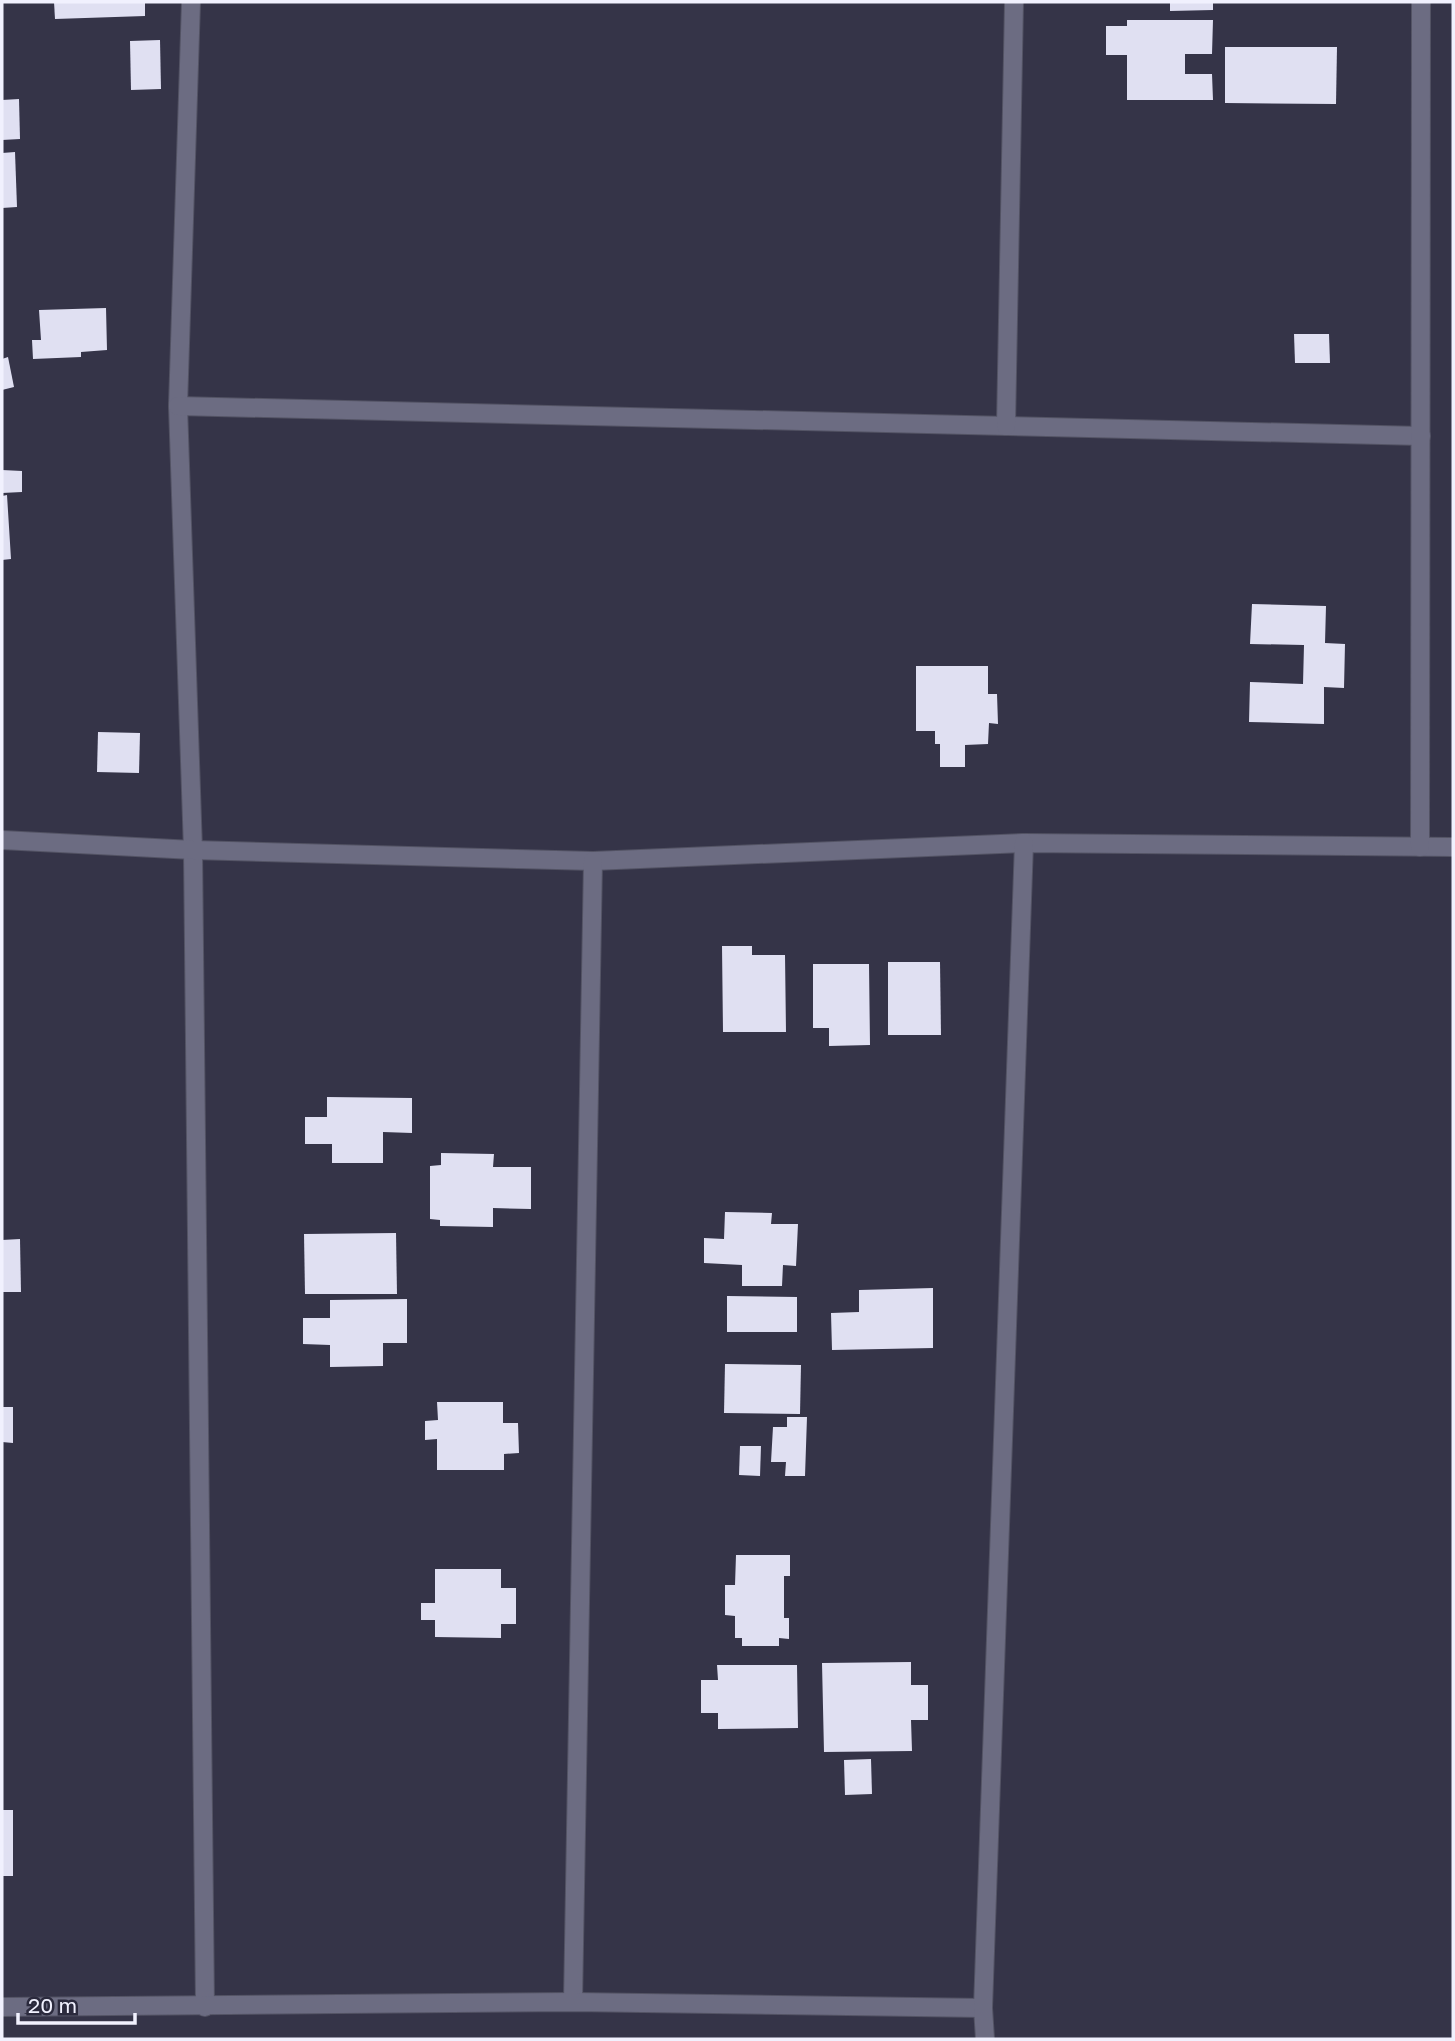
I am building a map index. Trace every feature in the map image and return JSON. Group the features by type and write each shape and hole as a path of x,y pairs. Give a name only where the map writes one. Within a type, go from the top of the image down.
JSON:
{"street":[{"path":"191,2 178,406 193,850 205,2007"},
{"path":"1006,426 1014,2"},
{"path":"1420,848 1421,2"},
{"path":"178,406 1421,436"},
{"path":"2,840 193,850 593,861 1024,844 1453,847"},
{"path":"985,2039 983,2008 1024,844"},
{"path":"573,2002 593,861"},
{"path":"2,2007 573,2002 983,2008"}],"building":[{"path":"54,2 145,2 145,16 55,19"},
{"path":"1170,2 1213,2 1213,10 1170,11"},
{"path":"1127,20 1213,20 1212,54 1185,54 1185,74 1212,74 1213,100 1127,100 1127,55 1106,55 1106,26 1127,26"},
{"path":"160,40 161,89 131,90 130,41"},
{"path":"1225,47 1337,47 1336,104 1225,103"},
{"path":"19,99 20,139 2,140 2,100"},
{"path":"15,152 17,207 2,208 2,153"},
{"path":"106,308 107,350 81,352 81,357 33,359 32,340 41,340 39,310"},
{"path":"1294,334 1329,334 1330,363 1295,363"},
{"path":"8,357 14,387 2,390 2,359"},
{"path":"2,470 22,471 22,492 2,493"},
{"path":"7,495 11,559 2,560 2,496"},
{"path":"1252,604 1326,606 1325,643 1345,644 1344,688 1324,687 1324,724 1249,722 1250,682 1303,684 1304,645 1250,644"},
{"path":"916,666 988,666 988,694 997,694 998,724 989,723 988,744 965,745 965,767 940,767 940,744 935,744 935,731 916,731"},
{"path":"98,732 140,733 139,773 97,772"},
{"path":"722,946 752,946 752,955 785,955 786,1032 723,1032"},
{"path":"888,962 940,962 941,1035 888,1035"},
{"path":"813,964 869,964 870,1045 829,1046 829,1028 813,1028"},
{"path":"327,1097 412,1098 412,1133 383,1132 383,1163 332,1163 332,1144 305,1144 305,1117 327,1117"},
{"path":"441,1153 494,1154 493,1167 531,1167 531,1209 493,1208 493,1227 440,1226 440,1220 430,1219 430,1166 441,1165"},
{"path":"725,1212 772,1213 771,1224 798,1224 796,1266 783,1265 782,1286 742,1286 742,1265 704,1263 704,1238 724,1239"},
{"path":"396,1233 397,1294 305,1294 304,1234"},
{"path":"20,1239 21,1292 2,1292 2,1240"},
{"path":"933,1288 933,1348 832,1350 831,1313 859,1312 859,1290"},
{"path":"727,1296 797,1297 797,1332 727,1332"},
{"path":"407,1299 407,1343 383,1343 383,1366 330,1367 330,1345 303,1344 303,1318 330,1318 330,1300"},
{"path":"725,1364 801,1365 800,1414 724,1413"},
{"path":"437,1402 503,1402 503,1423 518,1423 519,1453 504,1454 504,1470 437,1470 437,1439 425,1440 425,1421 438,1420"},
{"path":"2,1407 13,1407 13,1443 2,1442"},
{"path":"787,1417 807,1417 805,1476 785,1476 786,1462 771,1462 773,1427 787,1427"},
{"path":"740,1446 761,1446 760,1476 739,1475"},
{"path":"736,1555 790,1555 790,1576 784,1576 784,1618 789,1618 789,1639 779,1638 779,1646 742,1646 742,1638 735,1638 735,1616 725,1615 725,1585 735,1585"},
{"path":"435,1569 501,1569 501,1588 516,1588 516,1624 501,1624 501,1638 435,1637 435,1620 421,1620 421,1603 435,1603"},
{"path":"911,1662 911,1685 928,1685 928,1720 911,1720 912,1751 824,1752 822,1663"},
{"path":"717,1665 797,1665 798,1728 718,1729 718,1713 701,1713 701,1680 718,1680"},
{"path":"871,1759 872,1794 845,1795 844,1760"},
{"path":"2,1810 13,1810 13,1876 2,1876"}]}
